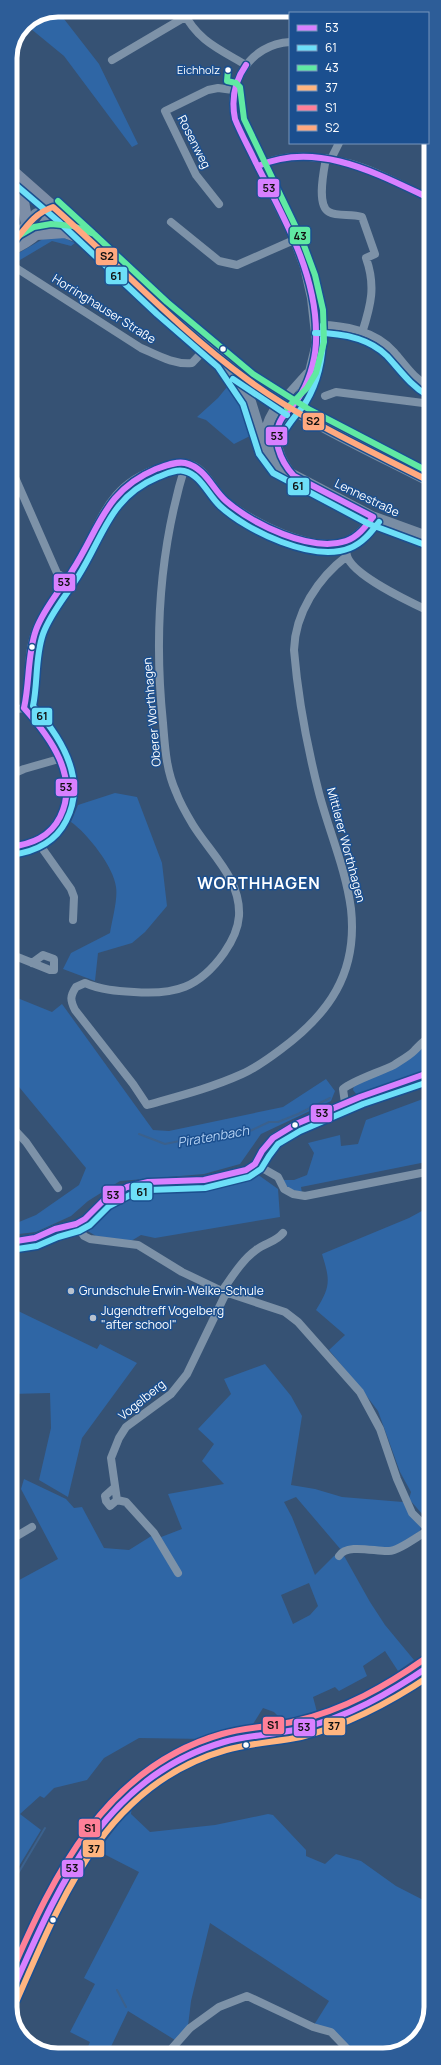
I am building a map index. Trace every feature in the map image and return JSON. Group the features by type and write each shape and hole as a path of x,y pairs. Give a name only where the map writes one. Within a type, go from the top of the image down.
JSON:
{"main road":[{"path":"17,175 90,241 156,304 224,362 291,408 424,478"},
{"path":"17,191 23,201 27,225"},
{"path":"17,239 36,214 53,207"},
{"path":"17,245 37,234 47,223 53,207"},
{"path":"37,234 65,232 90,241"},
{"path":"224,362 250,400 269,457"},
{"path":"269,457 265,446 265,430 271,415 281,402"},
{"name":"Lennestraße","path":"291,408 279,424 277,442 282,461 294,476"},
{"name":"Lennestraße","path":"269,457 278,467 373,517 424,535"},
{"path":"17,1981 45,1916 87,1843 112,1812 138,1788 178,1761 202,1750 223,1743 305,1727 361,1708 403,1684 424,1670"}],"street":[{"path":"112,60 178,17"},
{"path":"186,17 197,34 207,43 246,65"},
{"path":"289,42 264,49 246,65 235,83 233,90 236,122 294,240 306,276 315,325 316,343 309,371 303,390 291,408"},
{"name":"Rosenweg","path":"219,204 196,175 165,111 208,90 218,88 233,90"},
{"path":"338,144 328,158 321,194 324,205 330,212 362,217 376,254 366,258 372,291 371,304 362,333"},
{"path":"258,166 271,160 301,157 328,158 365,167 424,196"},
{"path":"171,222 219,261 237,265 294,240"},
{"name":"Horringhauser Straße","path":"17,268 141,348 164,359 192,363 207,347"},
{"path":"315,325 332,324 375,337 387,345 413,376 424,383"},
{"path":"281,402 309,371"},
{"path":"325,396 336,392 424,403"},
{"path":"24,708 28,693 30,658 35,631 43,614 78,563 102,513 121,491 135,479 154,470 172,464 186,463 199,469 208,477 227,501 284,534 307,542 322,543 346,541 356,534 373,517"},
{"name":"Oberer Worthhagen","path":"85,983 106,990 154,994 175,992 188,987 198,981 217,963 235,935 239,917 237,894 215,854 193,826 176,793 166,758 161,706 159,643 162,577 171,526 186,463"},
{"path":"17,482 57,572 67,580"},
{"path":"346,541 347,556 353,566 398,597 424,609"},
{"name":"Mittlerer Worthhagen","path":"85,983 76,987 71,1001 147,1105 194,1093 243,1074 259,1065 302,1033 322,1014 335,995 348,962 351,935 351,910 348,890 319,794 307,743 295,664 294,635 299,618 320,584 338,563 347,556"},
{"path":"17,709 24,708"},
{"path":"17,845 37,840 54,827 63,814 67,800 65,776 59,759 43,730 24,708"},
{"path":"17,772 59,759"},
{"path":"37,840 71,889 74,897 73,920"},
{"path":"17,957 32,963"},
{"path":"345,1103 343,1089 347,1085 373,1075 395,1064 414,1052 424,1040"},
{"path":"17,1241 35,1238 55,1229 76,1224 104,1200 127,1187 148,1182 204,1180 246,1170 255,1164 272,1138 296,1124 345,1103 424,1075"},
{"path":"17,1132 26,1142 58,1188"},
{"path":"255,1164 278,1177 284,1189 293,1194 305,1196 424,1172"},
{"path":"76,1224 84,1236 90,1239 138,1245 182,1272 224,1292 285,1312 298,1322 333,1359 360,1392 372,1410 397,1479 412,1513 424,1524"},
{"name":"Vogelberg","path":"117,1500 114,1488 111,1458 119,1438 126,1427 171,1394 187,1374 224,1292 249,1256 257,1249 279,1238 282,1233"},
{"name":"Vogelberg","path":"114,1488 106,1496 106,1501 110,1506 117,1500"},
{"name":"Vogelberg","path":"117,1500 126,1502 154,1533 178,1573"},
{"path":"17,1536 32,1528"},
{"path":"339,1556 342,1552 360,1548 391,1552 424,1533"},
{"path":"172,2048 190,2028 219,2007 247,1996 313,2027 331,2032 346,2048"}],"shaded area":[{"path":"62,17 99,64 138,144 132,147 64,56 30,28 42,20"},
{"path":"60,236 75,243 71,246 52,241 17,263 17,254 43,239"},
{"path":"227,387 246,408 252,428 252,435 234,444 206,420 197,417 218,398"},
{"path":"115,793 137,797 162,863 167,906 145,932 132,943 98,953 95,981 63,969 71,953 110,933 116,903 116,887 110,870 99,851 92,842 71,822 78,805"},
{"path":"17,998 52,1012 62,1004 153,1130 169,1131 283,1107 326,1079 335,1091 331,1101 261,1134 240,1164 204,1174 120,1181 88,1201 71,1216 36,1232 17,1234 17,1222 36,1215 79,1185 86,1168 17,1084"},
{"path":"424,1045 424,1072 357,1095 353,1090 354,1085"},
{"path":"424,1099 424,1162 301,1187 302,1193 288,1188 283,1180 294,1180 307,1175 314,1153 308,1143 340,1135 341,1146 358,1144 366,1120"},
{"path":"257,1174 278,1189 280,1217 155,1238 141,1235 131,1241 96,1236 86,1230 87,1227 111,1205 135,1193 164,1188 206,1187 226,1184"},
{"path":"424,1210 424,1516 409,1499 411,1492 400,1472 378,1411 329,1350 345,1335 316,1310 327,1289 328,1283 327,1270 322,1254 409,1218"},
{"path":"17,1310 97,1349 100,1344 137,1363 82,1438 68,1497 39,1480 51,1428 50,1393 17,1394"},
{"path":"265,1364 291,1396 302,1416 291,1485 315,1489 342,1497 403,1502 421,1527 420,1531 390,1550 342,1551 296,1497 284,1502 292,1517 315,1575 334,1556 343,1554 370,1602 385,1625 414,1660 398,1671 385,1651 363,1666 367,1676 339,1691 335,1687 313,1697 317,1712 283,1721 274,1712 263,1708 253,1724 227,1729 207,1739 139,1738 104,1758 87,1780 54,1788 44,1798 40,1796 20,1814 41,1830 17,1869 17,1581 58,1559 21,1489 24,1479 66,1499 74,1508 82,1507 104,1548 129,1550 153,1535 156,1539 182,1529 168,1494 224,1484 202,1461 214,1444 198,1429 231,1394 224,1379","holes":["309,1583 318,1606 310,1615 293,1624 281,1595"]},
{"path":"132,1806 131,1814 150,1832 215,1825 268,1814 273,1815 306,1850 306,1856 325,1864 336,1854 361,1861 396,1886 424,1900 424,2007 419,2028 408,2040 394,2047 351,2048 332,2030 314,2025 329,2001 210,1923 191,2001 188,2026 175,2040 128,2011 110,2048 87,2048 90,2042 70,2032 95,1984 84,1978 139,1872 98,1851"},
{"path":"178,2044 182,2048 175,2048"}],"waterway":[{"name":"Piratenbach","path":"139,1134 165,1144 228,1131 250,1131 269,1122 278,1122 298,1114 330,1098"},
{"path":"17,1875 45,1828"},
{"path":"117,1990 126,2007"}],"transit line":[{"name":"53","path":"246,65 234,91 233,105 235,119 296,245 304,266 315,310 316,341 313,365 301,394 278,425 278,448 281,456 294,476 373,517"},
{"name":"43","path":"228,70 227,81 236,83 240,87 244,119 302,240 315,275 323,310 324,342 316,373 307,388 287,408"},
{"name":"53","path":"258,166 280,159 302,157 325,158 347,163 369,171 424,196"},
{"name":"61","path":"17,186 58,221 157,314 218,367 243,404 259,454 273,473 369,524 424,545"},
{"name":"43","path":"58,201 93,233"},
{"name":"S2","path":"17,238 39,214 53,207 173,318 248,380 269,395 314,422 424,478"},
{"name":"43","path":"17,237 34,227 51,224 73,226 94,234 167,302 253,374 310,410 424,469"},
{"name":"61","path":"286,429 306,402 315,384 322,355 323,325"},
{"name":"61","path":"315,333 344,335 354,337 371,344 387,356 410,382 424,393"},
{"name":"61","path":"233,379 287,415"},
{"name":"53","path":"24,708 31,649 39,622 82,555 105,512 125,488 139,478 167,465 174,463 185,463 198,469 204,474 226,501 251,519 283,534 300,540 316,543 332,544 346,541 361,531 373,517"},
{"name":"61","path":"17,854 36,849 50,841 56,835 66,821 72,805 74,790 73,774 62,745 33,706 40,643 50,618 79,575 110,518 129,495 142,485 158,477 174,471 184,471 190,473 200,481 220,506 232,516 247,525 282,542 300,548 318,551 335,552 355,546 366,537 379,522"},
{"name":"53","path":"17,846 26,844 40,838 51,830 60,817 65,802 66,787 64,773 59,758 34,719 24,708"},
{"name":"53","path":"17,1241 35,1238 55,1229 76,1224 85,1219 104,1200 127,1187 148,1182 204,1180 246,1170 255,1164 262,1151 273,1138 296,1124 360,1097 424,1074"},
{"name":"61","path":"17,1249 37,1246 58,1237 79,1231 90,1225 109,1206 130,1195 149,1190 205,1188 249,1177 261,1169 278,1144 300,1131 363,1104 424,1083"},
{"name":"S1","path":"17,1960 45,1899 66,1863 89,1829 116,1798 146,1771 181,1750 222,1734 287,1723 314,1716 348,1704 396,1678 424,1659"},
{"name":"53","path":"17,1980 46,1917 66,1878 89,1842 115,1810 146,1782 182,1759 224,1742 289,1731 334,1718 384,1695 424,1670"},
{"name":"37","path":"17,2000 52,1922 71,1885 93,1849 119,1817 149,1789 184,1766 226,1750 301,1737 336,1726 369,1712 424,1679"}],"place":[{"name":"Eichholz","path":"228,70"},
{"name":"Grundschule Erwin-Welke-Schule","path":"71,1291"},
{"name":"Jugendtreff Vogelberg \"after school\"","path":"93,1318"}],"district":[{"name":"WORTHHAGEN","path":"259,883"}]}
